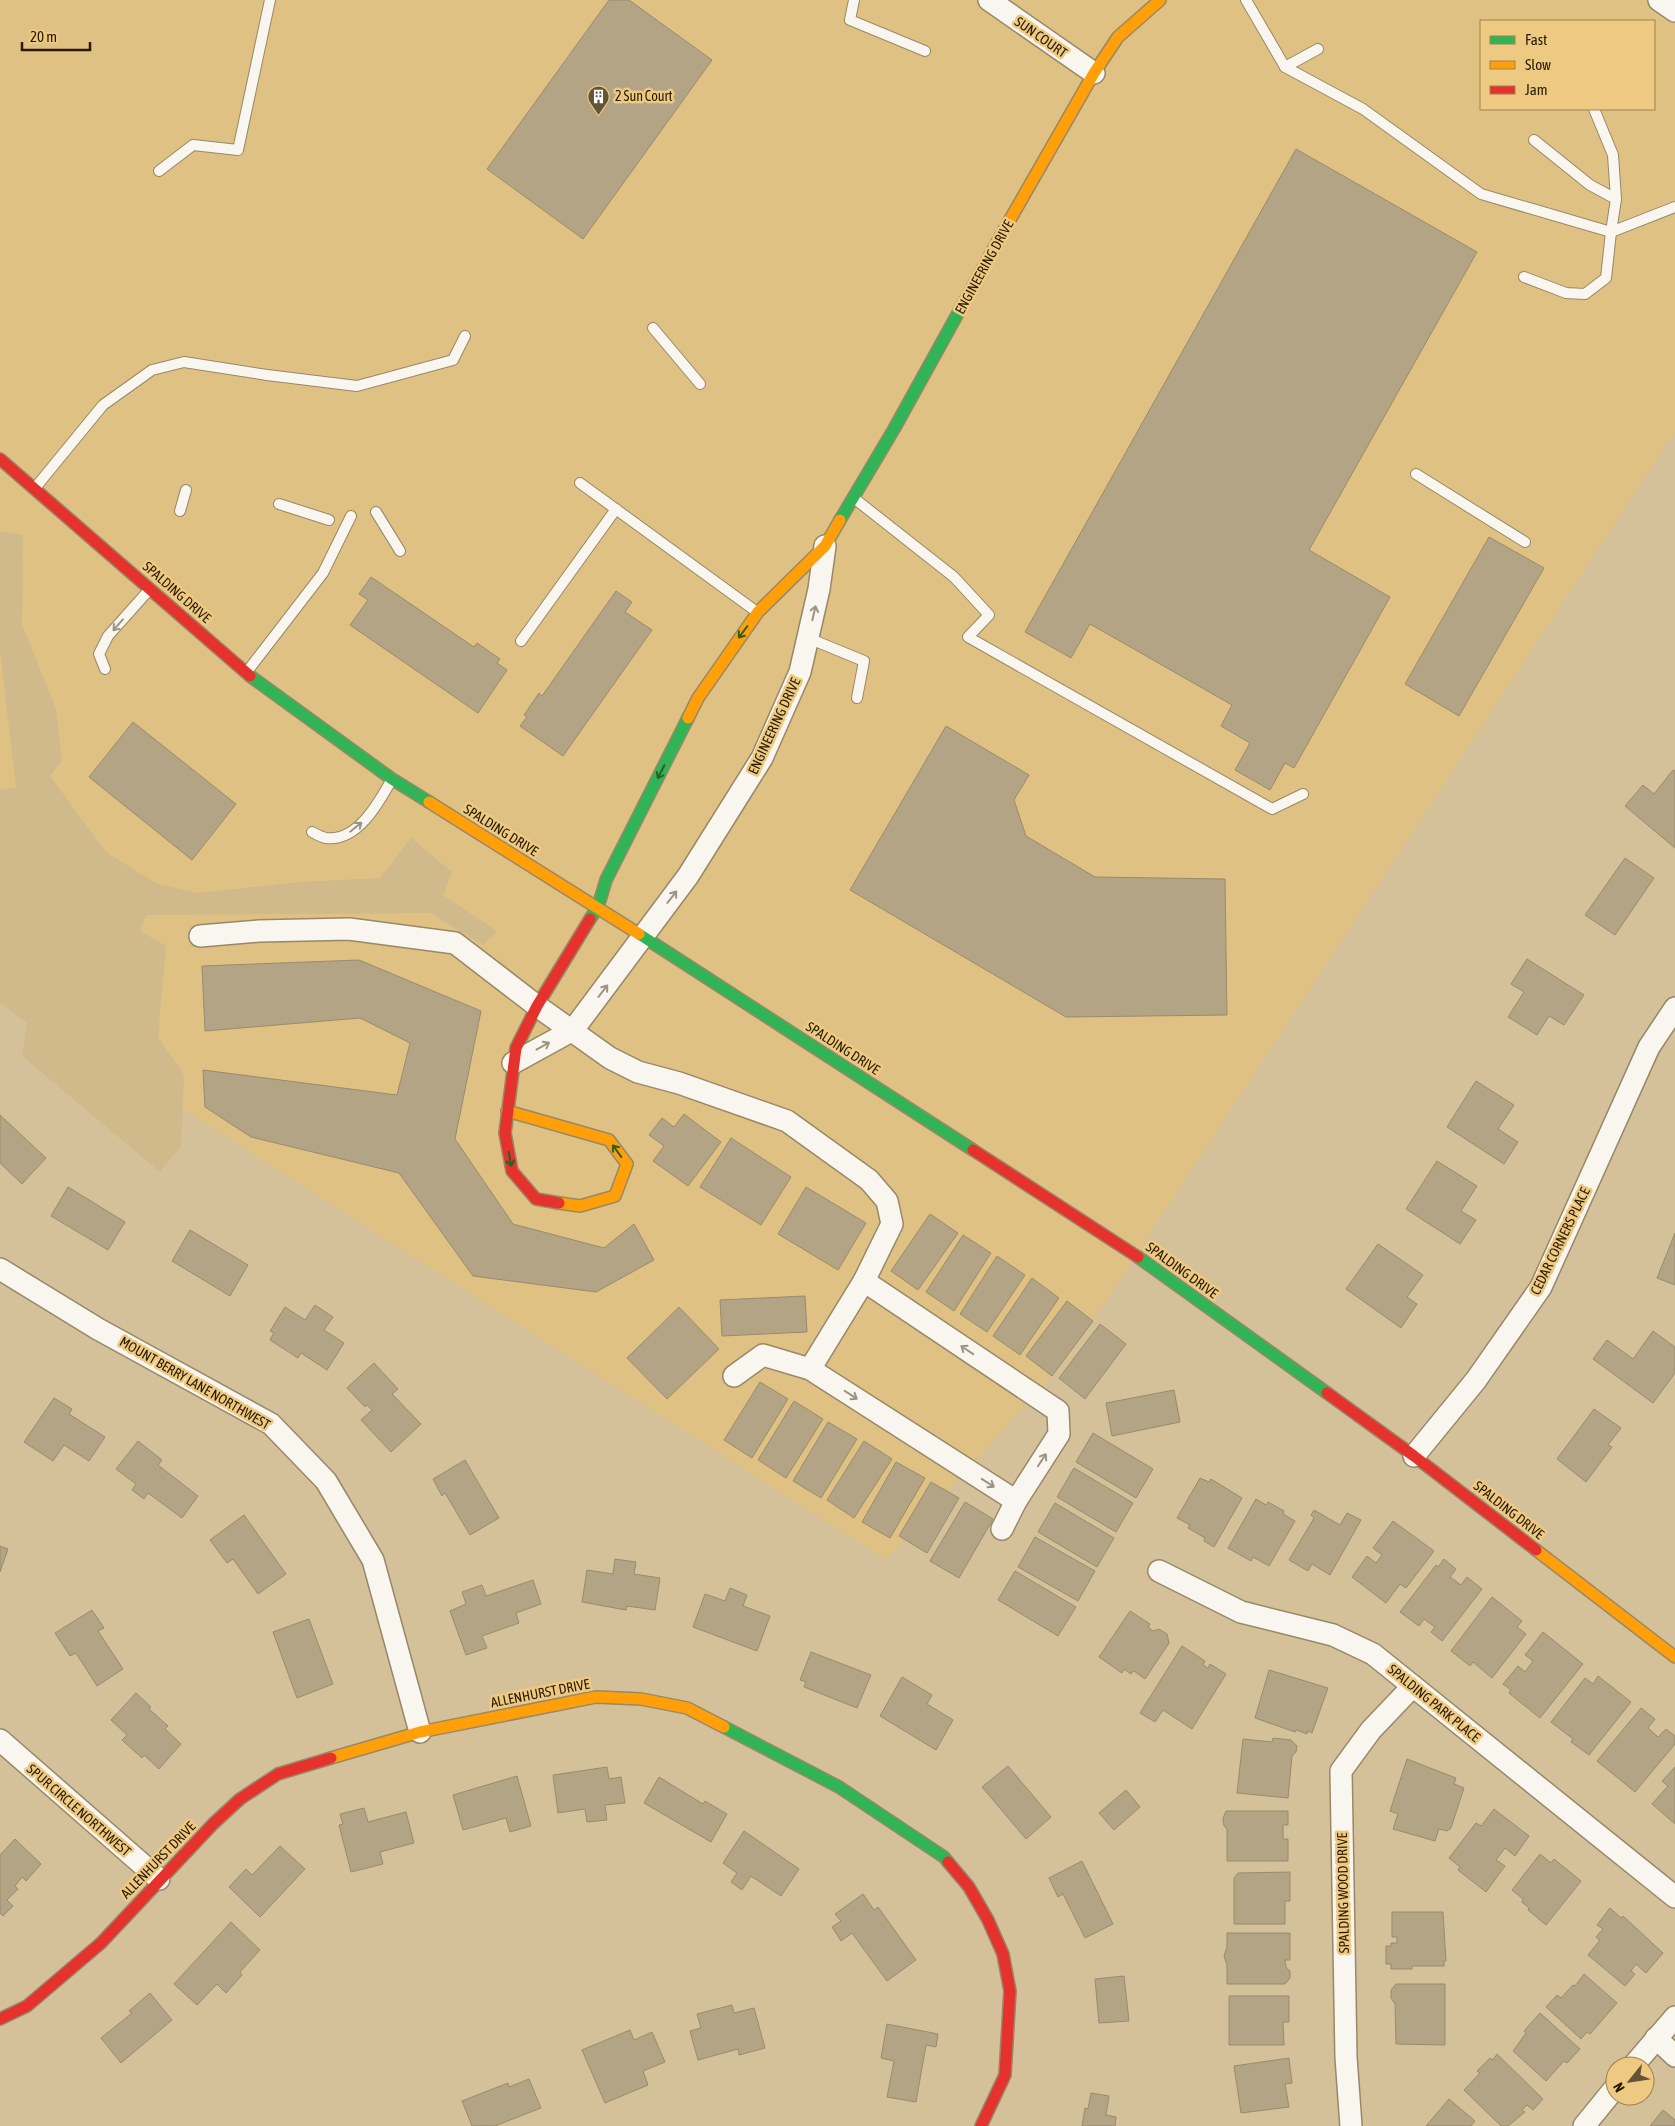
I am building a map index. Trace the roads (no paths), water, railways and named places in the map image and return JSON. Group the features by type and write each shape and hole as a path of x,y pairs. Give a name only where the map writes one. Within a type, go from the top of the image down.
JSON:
{"street":[{"name":"SUN COURT","path":"988,0 1094,73"},
{"name":"ENGINEERING DRIVE","path":"507,1111 609,1140 627,1164 615,1196 580,1206 536,1198 512,1171 505,1134 507,1111 516,1048 537,1006 598,907 606,880 698,698 758,612 825,546 894,429 982,268 1094,73 1118,38 1160,0"},
{"path":"1659,0 1675,11"},
{"name":"SPALDING DRIVE","path":"0,459 246,673 392,779 598,907 1134,1254 1414,1456 1675,1657"},
{"name":"ENGINEERING DRIVE","path":"573,1030 688,876 762,758 800,672 819,589 825,546"},
{"path":"200,936 260,930 349,929 456,943 537,1006 610,1058 638,1072 787,1121 869,1180 887,1201 892,1224 864,1281 810,1369"},
{"name":"CEDAR CORNERS PLACE","path":"1414,1456 1476,1380 1540,1287 1649,1047 1675,1008"},
{"path":"514,1063 573,1030"},
{"name":"MOUNT BERRY LANE NORTHWEST","path":"0,1269 98,1329 271,1424 326,1481 373,1560 420,1732"},
{"path":"864,1281 1058,1412 1059,1434 1016,1501 1002,1529"},
{"path":"734,1376 763,1356 810,1369 1016,1501"},
{"name":"SPALDING PARK PLACE","path":"1159,1571 1240,1612 1334,1635 1373,1654 1675,1897"},
{"name":"SPALDING WOOD DRIVE","path":"1351,2126 1346,2057 1341,1771 1371,1730 1413,1686"},
{"name":"ALLENHURST DRIVE","path":"0,2019 27,2006 101,1943 159,1880 240,1799 278,1774 420,1732 596,1697 641,1699 687,1708 839,1788 944,1857 969,1887 988,1920 1003,1954 1010,1991 1005,2075 981,2126"},
{"name":"SPUR CIRCLE NORTHWEST","path":"0,1740 159,1880"},
{"path":"1642,2056 1675,2017"},
{"path":"1656,2038 1675,2056"},
{"path":"1584,2126 1605,2100"}],"lane":[{"path":"158,171 193,145 238,150 270,0"},
{"path":"854,0 850,20 925,51"},
{"path":"1246,0 1285,67 1363,109 1481,194 1611,232 1675,207"},
{"path":"1285,67 1318,49"},
{"path":"1524,278 1566,293 1584,294 1606,278 1616,199 1613,155 1594,110"},
{"path":"1534,140 1590,185 1616,199"},
{"path":"653,328 700,384"},
{"path":"34,490 103,405 152,370 184,362 357,386 453,360 465,336"},
{"path":"1416,474 1525,542"},
{"path":"580,483 758,612"},
{"path":"180,511 186,490"},
{"path":"853,498 954,577 989,616 968,637 1272,809 1303,794"},
{"path":"279,504 329,520"},
{"path":"521,642 616,509"},
{"path":"376,512 400,551"},
{"path":"246,673 323,573 351,516"},
{"path":"105,669 99,654 108,636 150,589"},
{"path":"808,638 864,661 857,698"},
{"path":"312,832 326,838 347,835 364,820 392,779"}],"place":[{"name":"2 Sun Court","path":"599,115"}]}
